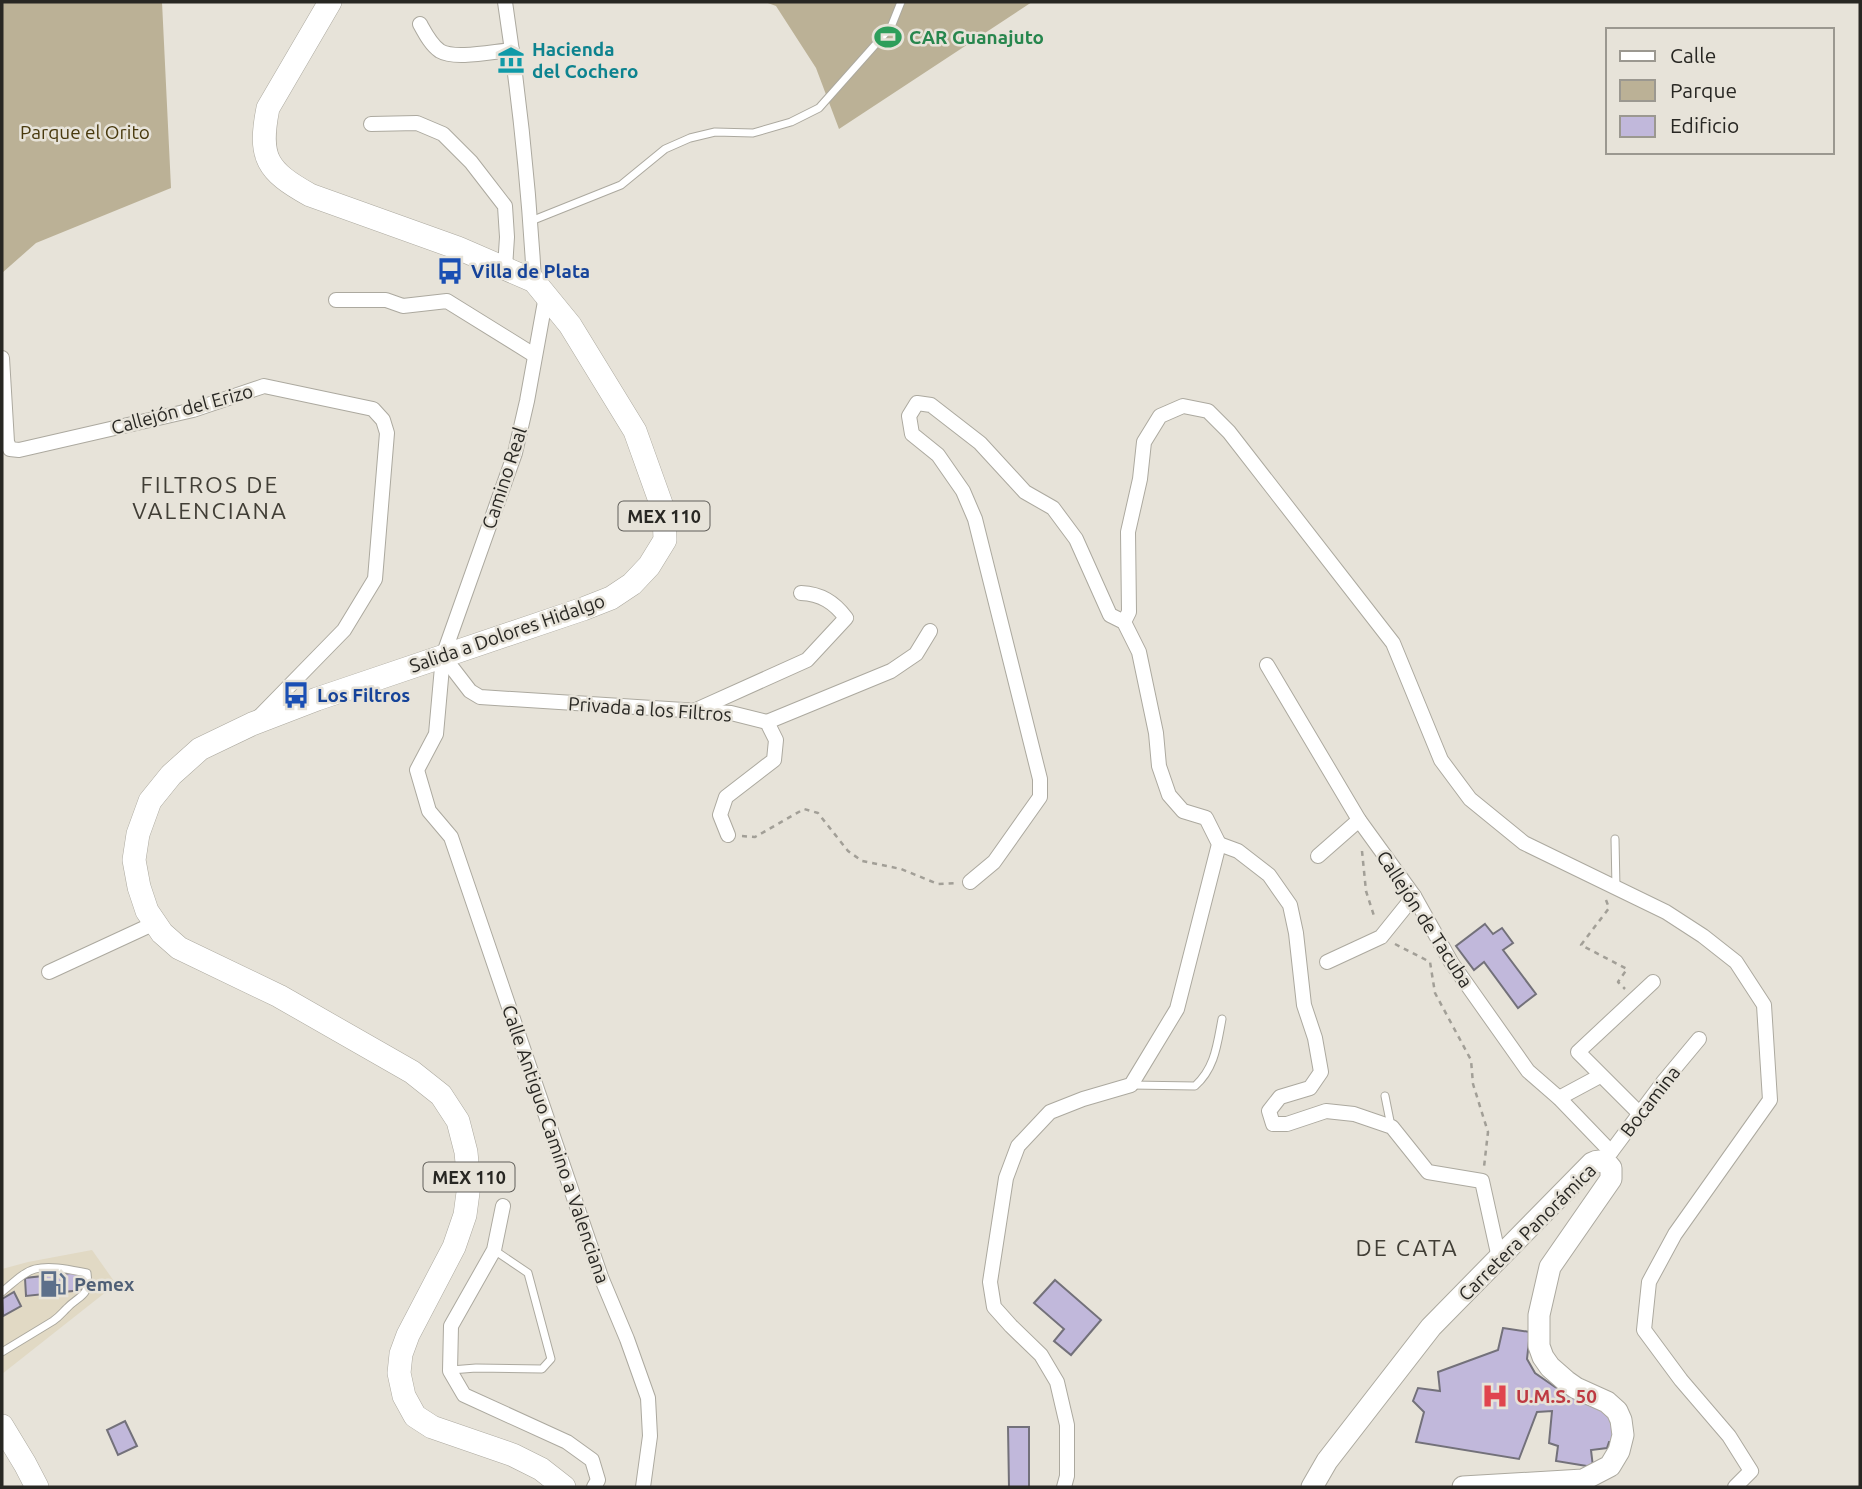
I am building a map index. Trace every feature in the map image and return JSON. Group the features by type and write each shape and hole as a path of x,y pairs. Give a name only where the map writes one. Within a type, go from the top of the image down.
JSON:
{"main road":[{"name":"Salida a Dolores Hidalgo","path":"330,2 268,108 264,128 265,150 272,169 287,183 310,195 458,248 505,268 540,288 569,325 635,431 664,512 666,540 649,566 632,584 611,598 317,699 252,724 200,750 171,775 150,801 138,834 134,860 147,911 162,933 179,948 279,996 412,1072 441,1095 458,1121 466,1152 470,1185 465,1216 454,1247 408,1335 401,1354 399,1373 404,1396 415,1416 432,1427 513,1455 541,1469 563,1486"},
{"path":"2,1426 37,1487"}],"street":[{"name":"Camino Real","path":"443,656 515,453 534,355 540,288 505,2"},
{"path":"420,24 427,37 442,52 458,55 512,50"},
{"path":"371,124 416,123 443,134 471,162 505,206 505,268"},
{"path":"336,300 386,300 404,306 447,301 534,355"},
{"name":"Callejón del Erizo","path":"2,358 7,442 10,449 19,450 193,410 264,386 373,409 383,420 387,433 374,579 344,630 252,724"},
{"path":"970,882 994,862 1040,797 1040,779 975,519 963,491 938,455 912,434 909,416 917,403 931,405 980,443 1025,492 1053,508 1076,539 1110,615 1125,622 1139,652 1156,733 1159,766 1169,795 1182,810 1206,818 1219,844 1177,1009 1131,1085 1083,1098 1050,1112 1017,1146 1006,1178 990,1282 994,1307 1041,1355 1057,1382 1067,1425 1067,1476 1064,1487"},
{"path":"1125,622 1129,612 1128,532 1140,479 1144,442 1160,416 1183,406 1208,411 1229,432 1393,643 1441,760 1470,799 1524,843 1666,912 1737,962 1764,1005 1770,1100 1675,1234 1649,1282 1644,1331 1729,1436 1751,1471 1735,1487"},
{"path":"695,711 807,660 846,618 836,606 816,594 801,593"},
{"path":"728,835 720,815 726,797 775,760 776,740 766,722 891,671 916,654 930,631"},
{"name":"Privada a los Filtros","path":"443,656 470,691 481,697 731,713 766,722"},
{"name":"Calle Antiguo Camino a Valenciana","path":"443,656 436,734 417,771 429,811 451,837 601,1277 648,1398 650,1436 643,1487"},
{"name":"Callejón de Tacuba","path":"1267,665 1359,820 1414,896 1451,962 1528,1071 1559,1098 1606,1157"},
{"path":"1318,856 1359,820"},
{"path":"1219,844 1238,851 1269,875 1290,905 1296,933 1304,1005 1315,1038 1321,1072 1310,1088 1280,1097 1269,1111 1273,1124 1287,1124 1326,1111 1354,1114 1392,1127 1428,1172 1482,1181 1499,1258"},
{"path":"1327,962 1381,937 1414,896"},
{"path":"49,972 155,922"},
{"path":"1640,1114 1578,1052 1653,982"},
{"name":"Bocamina","path":"1606,1157 1699,1040"},
{"path":"1559,1098 1600,1076"},
{"name":"Carretera Panorámica","path":"1311,1487 1327,1461 1431,1327 1592,1163 1606,1157 1612,1175 1550,1267 1539,1315 1539,1346 1550,1367 1566,1381 1607,1402 1617,1411 1623,1435 1619,1451 1610,1466 1583,1480 1463,1487"},
{"path":"503,1206 494,1250 451,1326 450,1371 464,1395 567,1442 592,1460 598,1480 594,1487"}],"lane":[{"path":"531,221 621,184 665,149 690,138 715,132 754,133 791,122 819,108 891,27 901,2"},
{"path":"1615,839 1616,888"},
{"path":"1131,1085 1195,1086 1206,1077 1214,1058 1222,1019"},
{"path":"1385,1096 1392,1127"},
{"path":"450,1371 476,1368 542,1369 551,1359 528,1273 494,1250"},
{"path":"2,1292 34,1269 64,1269 87,1273 88,1283 84,1296 66,1308 54,1321 2,1352"}],"path":[{"path":"728,835 755,837 804,809 818,813 848,851 862,861 901,869 939,884 970,882"},
{"path":"1362,852 1366,891 1381,937 1430,962 1435,993 1471,1060 1474,1084 1488,1132 1482,1181"},
{"path":"1598,879 1609,908 1581,945 1628,969 1618,982 1635,999"}],"shaded area":[{"path":"92,1250 116,1284 2,1374 2,1269"}],"green space":[{"name":"Parque el Orito","path":"2,2 162,2 171,188 36,243 2,273"},
{"name":"CAR Guanajuto","path":"765,2 1032,2 839,129 816,68 776,6"}],"building":[{"path":"1485,924 1493,934 1502,928 1513,943 1503,950 1536,994 1518,1008 1484,962 1474,970 1456,946"},
{"name":"Pemex","path":"80,1272 82,1290 26,1296 25,1278"},
{"path":"1055,1280 1101,1320 1071,1355 1054,1341 1064,1329 1034,1303"},
{"name":"Pemex","path":"14,1292 21,1306 3,1316 2,1299"},
{"name":"U.M.S. 50","path":"1503,1328 1530,1332 1527,1359 1535,1373 1555,1387 1612,1413 1617,1442 1609,1442 1607,1448 1591,1450 1593,1467 1556,1461 1558,1446 1549,1443 1552,1411 1537,1412 1519,1459 1416,1442 1424,1412 1413,1401 1418,1388 1440,1391 1438,1372 1498,1350"},
{"path":"125,1421 137,1446 118,1455 107,1430"},
{"path":"1008,1427 1029,1427 1029,1487 1009,1487"}],"place":[{"name":"CAR Guanajuto","path":"888,37"},
{"name":"Hacienda del Cochero","path":"511,60"},
{"name":"Villa de Plata","path":"450,271"},
{"name":"Los Filtros","path":"296,695"},
{"name":"Pemex","path":"53,1284"},
{"name":"U.M.S. 50","path":"1495,1396"}],"district":[{"name":"FILTROS DE VALENCIANA","path":"210,497"},
{"name":"DE CATA","path":"1407,1247"}]}
